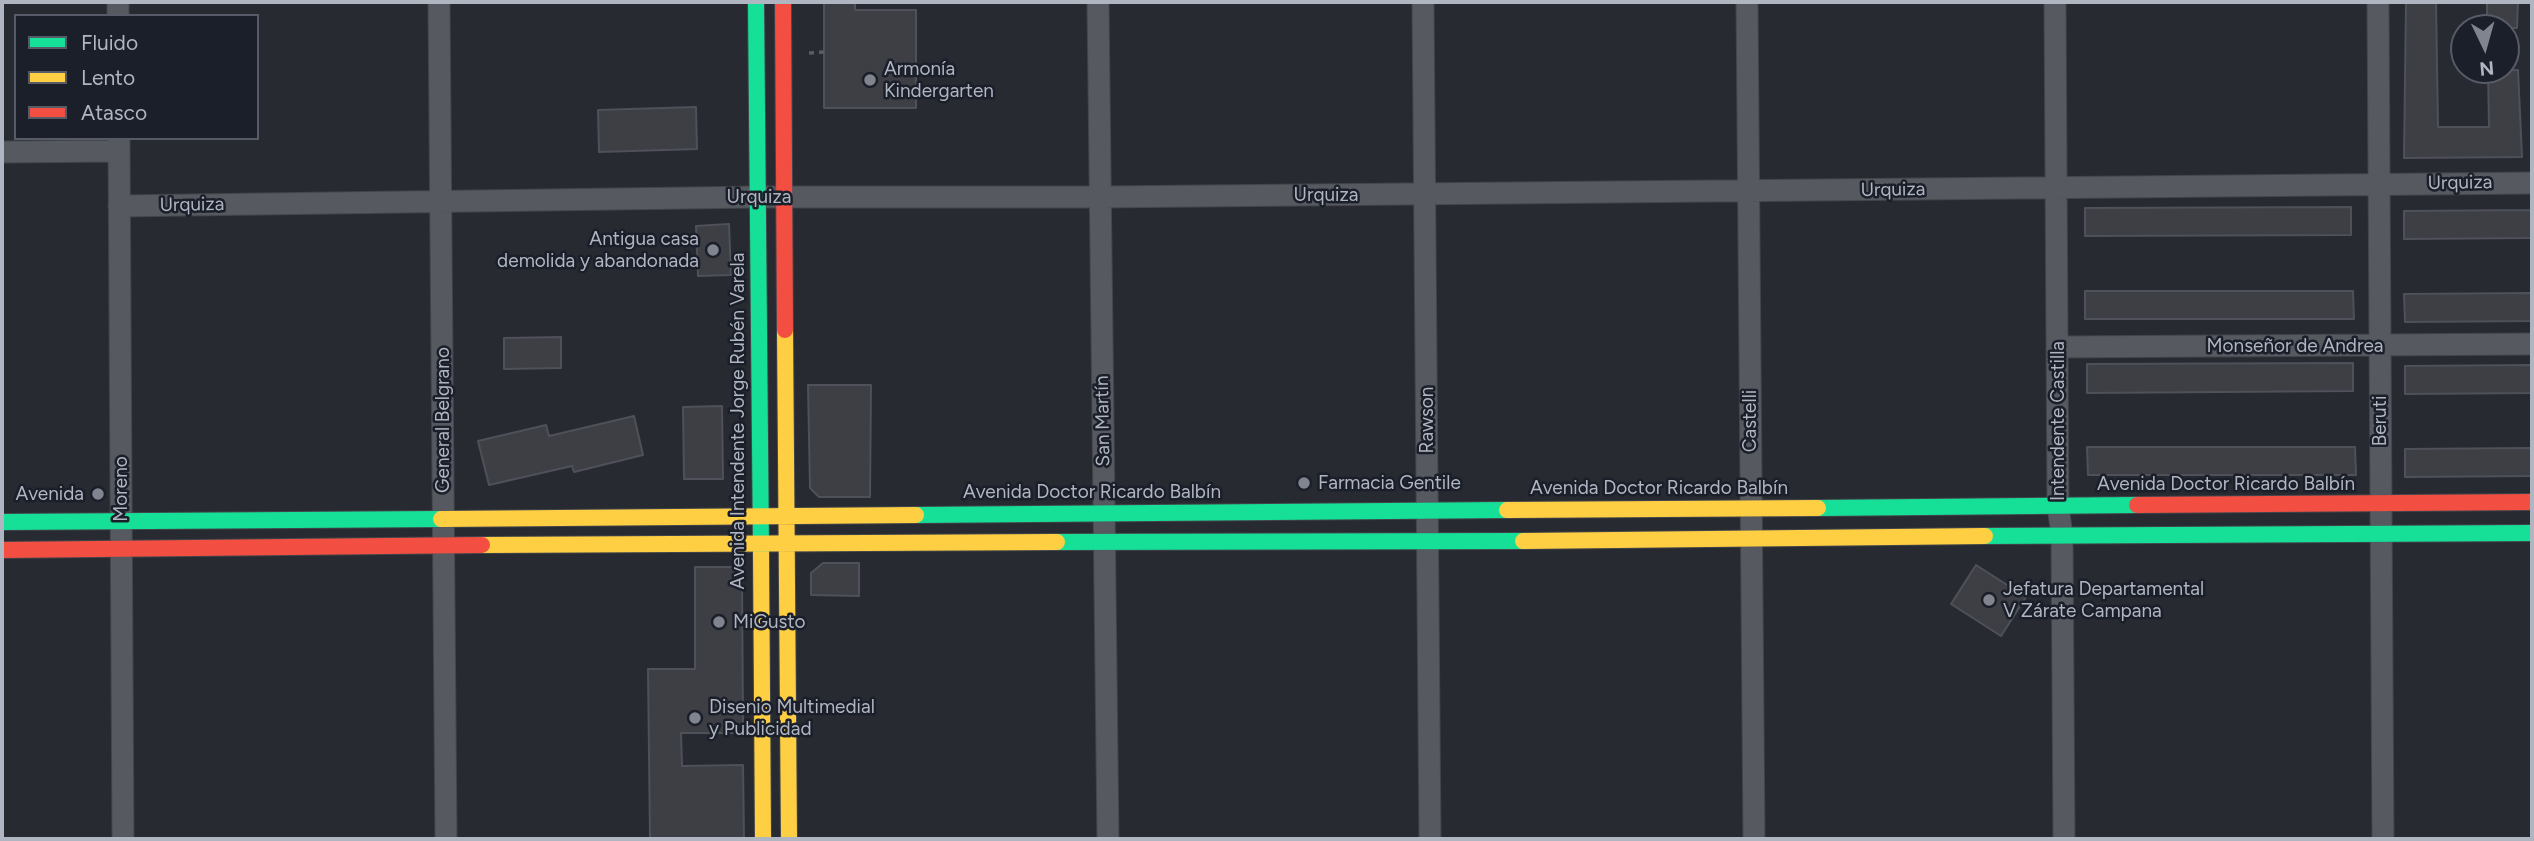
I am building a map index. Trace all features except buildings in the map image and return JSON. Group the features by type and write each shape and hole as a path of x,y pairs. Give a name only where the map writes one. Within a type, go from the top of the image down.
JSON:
{"main road":[{"name":"Avenida Intendente Jorge Rubén Varela","path":"756,2 763,839"},
{"path":"783,2 789,839"},
{"name":"Avenida Doctor Ricardo Balbín","path":"2,522 2532,502"},
{"path":"2,551 787,542 1428,543 2062,534 2532,533"}],"street":[{"name":"General Belgrano","path":"439,2 446,839"},
{"name":"San Martín","path":"1098,2 1108,839"},
{"name":"Rawson","path":"1423,2 1430,839"},
{"name":"Castelli","path":"1747,2 1754,839"},
{"name":"Intendente Castilla","path":"2055,2 2058,506 2062,534 2064,839"},
{"name":"Beruti","path":"2378,2 2383,839"},
{"path":"2,152 119,145"},
{"name":"Moreno","path":"119,145 123,839"},
{"name":"Urquiza","path":"119,206 757,197 1100,197 2532,183"},
{"name":"Monseñor de Andrea","path":"2057,347 2532,344"}],"traffic: fast":[{"path":"756,2 761,551"},
{"path":"1818,508 2137,505"},
{"path":"916,515 1507,510"},
{"path":"2,522 441,519"},
{"path":"1985,536 2532,533"},
{"path":"1057,542 1523,541"}],"traffic: slow":[{"path":"785,330 789,839"},
{"path":"1507,510 1818,508"},
{"path":"441,519 916,515"},
{"path":"1523,541 1985,536"},
{"path":"482,545 1057,542"},
{"path":"761,551 763,839"}],"traffic: jam":[{"path":"783,2 785,330"},
{"path":"2137,505 2532,502"},
{"path":"2,550 482,545"}],"place":[{"name":"Armonía Kindergarten","path":"870,80"},
{"name":"Antigua casa demolida y abandonada","path":"713,250"},
{"name":"Farmacia Gentile","path":"1304,483"},
{"name":"Avenida","path":"98,494"},
{"name":"Jefatura Departamental V Zárate Campana","path":"1989,600"},
{"name":"MiGusto","path":"719,622"},
{"name":"Disenio Multimedial y Publicidad","path":"695,718"}]}
